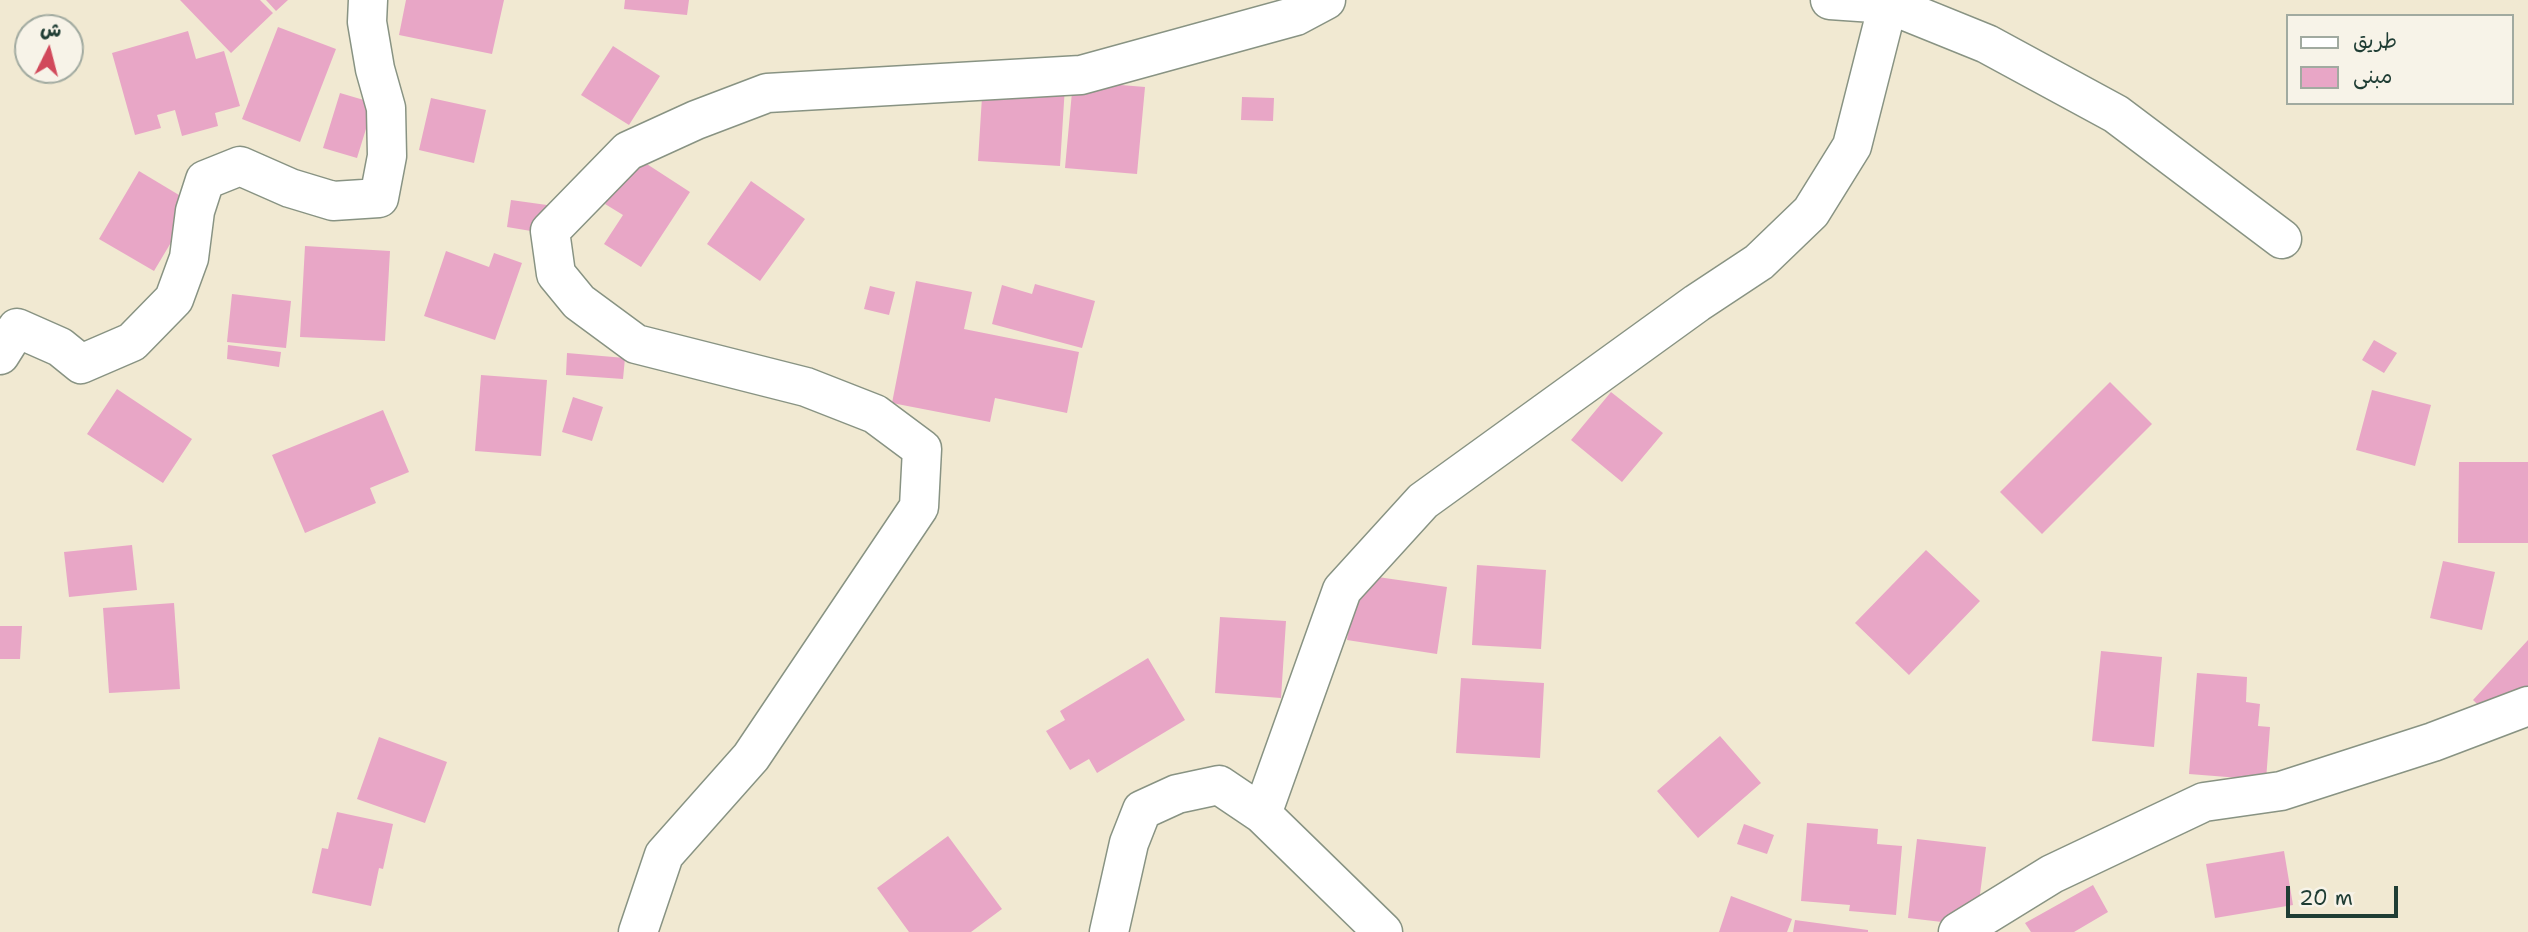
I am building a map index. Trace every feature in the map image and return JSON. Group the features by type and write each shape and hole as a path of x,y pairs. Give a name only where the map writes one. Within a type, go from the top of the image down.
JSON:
{"street":[{"path":"0,355 17,328 60,347 81,364 132,342 174,299 189,258 195,211 205,180 240,166 290,188 332,201 379,198 387,156 386,108 369,34 368,0"},
{"path":"638,932 664,855 751,757 919,507 922,449 875,414 806,387 636,344 579,302 556,274 550,231 628,151 696,120 767,93 1082,75 1296,16 1326,0"},
{"path":"1830,0 1889,2 1987,44 2116,114 2282,239"},
{"path":"1262,814 1342,590 1423,500 1697,303 1759,262 1811,212 1852,146 1889,2"},
{"path":"1958,932 2052,874 2204,802 2281,791 2433,742 2528,706"},
{"path":"1109,932 1129,843 1142,810 1177,794 1219,785 1262,814 1382,932"}],"building":[{"path":"180,0 260,0 273,13 231,53"},
{"path":"266,0 288,0 276,11"},
{"path":"406,0 504,0 492,54 399,35"},
{"path":"625,0 689,0 687,15 624,9"},
{"path":"278,27 336,49 300,142 242,119"},
{"path":"188,31 196,59 224,51 240,106 215,113 218,126 182,136 175,110 157,115 161,128 135,135 112,53"},
{"path":"613,46 660,76 629,125 581,95"},
{"path":"983,81 1065,86 1060,166 978,161"},
{"path":"1073,81 1145,87 1137,174 1065,168"},
{"path":"340,93 374,103 357,158 323,148"},
{"path":"1242,97 1274,98 1273,121 1241,120"},
{"path":"431,98 486,110 474,163 419,150"},
{"path":"636,157 690,192 641,267 604,244 623,215 605,204"},
{"path":"139,171 194,204 154,271 99,239"},
{"path":"751,181 805,219 760,281 707,244"},
{"path":"511,200 547,205 543,233 507,227"},
{"path":"305,246 390,251 385,341 300,337"},
{"path":"446,251 489,267 494,253 522,263 495,340 424,316"},
{"path":"916,281 972,292 964,329 1079,352 1067,413 995,398 990,422 892,403"},
{"path":"1035,284 1095,301 1082,348 992,324 1002,285 1032,294"},
{"path":"870,286 895,292 889,315 864,309"},
{"path":"232,294 291,301 286,348 227,342"},
{"path":"2374,340 2397,353 2384,373 2362,360"},
{"path":"228,345 281,352 279,367 227,359"},
{"path":"567,353 625,358 623,379 566,375"},
{"path":"481,375 547,380 541,456 475,451"},
{"path":"2110,382 2152,424 2042,534 2000,492"},
{"path":"117,389 192,439 163,483 87,434"},
{"path":"2372,390 2431,405 2415,466 2356,450"},
{"path":"1611,392 1663,433 1622,482 1571,440"},
{"path":"573,397 603,407 592,441 562,432"},
{"path":"383,410 409,472 370,488 376,503 305,533 272,455"},
{"path":"2459,462 2528,462 2528,543 2458,543"},
{"path":"132,545 137,590 69,597 64,552"},
{"path":"1926,550 1980,601 1909,675 1855,623"},
{"path":"2443,561 2495,572 2482,630 2430,618"},
{"path":"1477,565 1546,570 1541,649 1472,645"},
{"path":"1357,574 1447,587 1437,654 1347,640"},
{"path":"174,603 180,689 109,693 103,608"},
{"path":"1220,617 1286,621 1281,698 1215,693"},
{"path":"0,626 22,626 20,659 0,659"},
{"path":"2528,640 2528,698 2501,727 2473,700"},
{"path":"2101,651 2162,657 2154,747 2092,741"},
{"path":"1148,658 1185,720 1097,773 1089,759 1070,770 1046,731 1065,720 1060,711"},
{"path":"2197,673 2247,677 2246,702 2260,704 2258,726 2270,727 2266,780 2189,774"},
{"path":"1461,678 1544,683 1540,758 1456,753"},
{"path":"1720,736 1761,783 1698,838 1657,791"},
{"path":"379,737 447,762 425,823 357,799"},
{"path":"337,812 393,824 383,869 379,868 371,906 312,893 322,848 328,849"},
{"path":"1807,823 1878,829 1877,844 1902,846 1896,915 1849,911 1850,905 1801,901"},
{"path":"1744,824 1774,835 1767,854 1737,844"},
{"path":"948,836 1002,909 971,932 909,932 877,888"},
{"path":"1917,839 1986,847 1976,926 1908,918"},
{"path":"2284,851 2293,905 2215,918 2206,864"},
{"path":"2093,885 2108,912 2074,932 2031,932 2025,923"},
{"path":"1731,896 1792,919 1787,932 1719,932"},
{"path":"1795,920 1868,930 1868,932 1793,932"}]}
